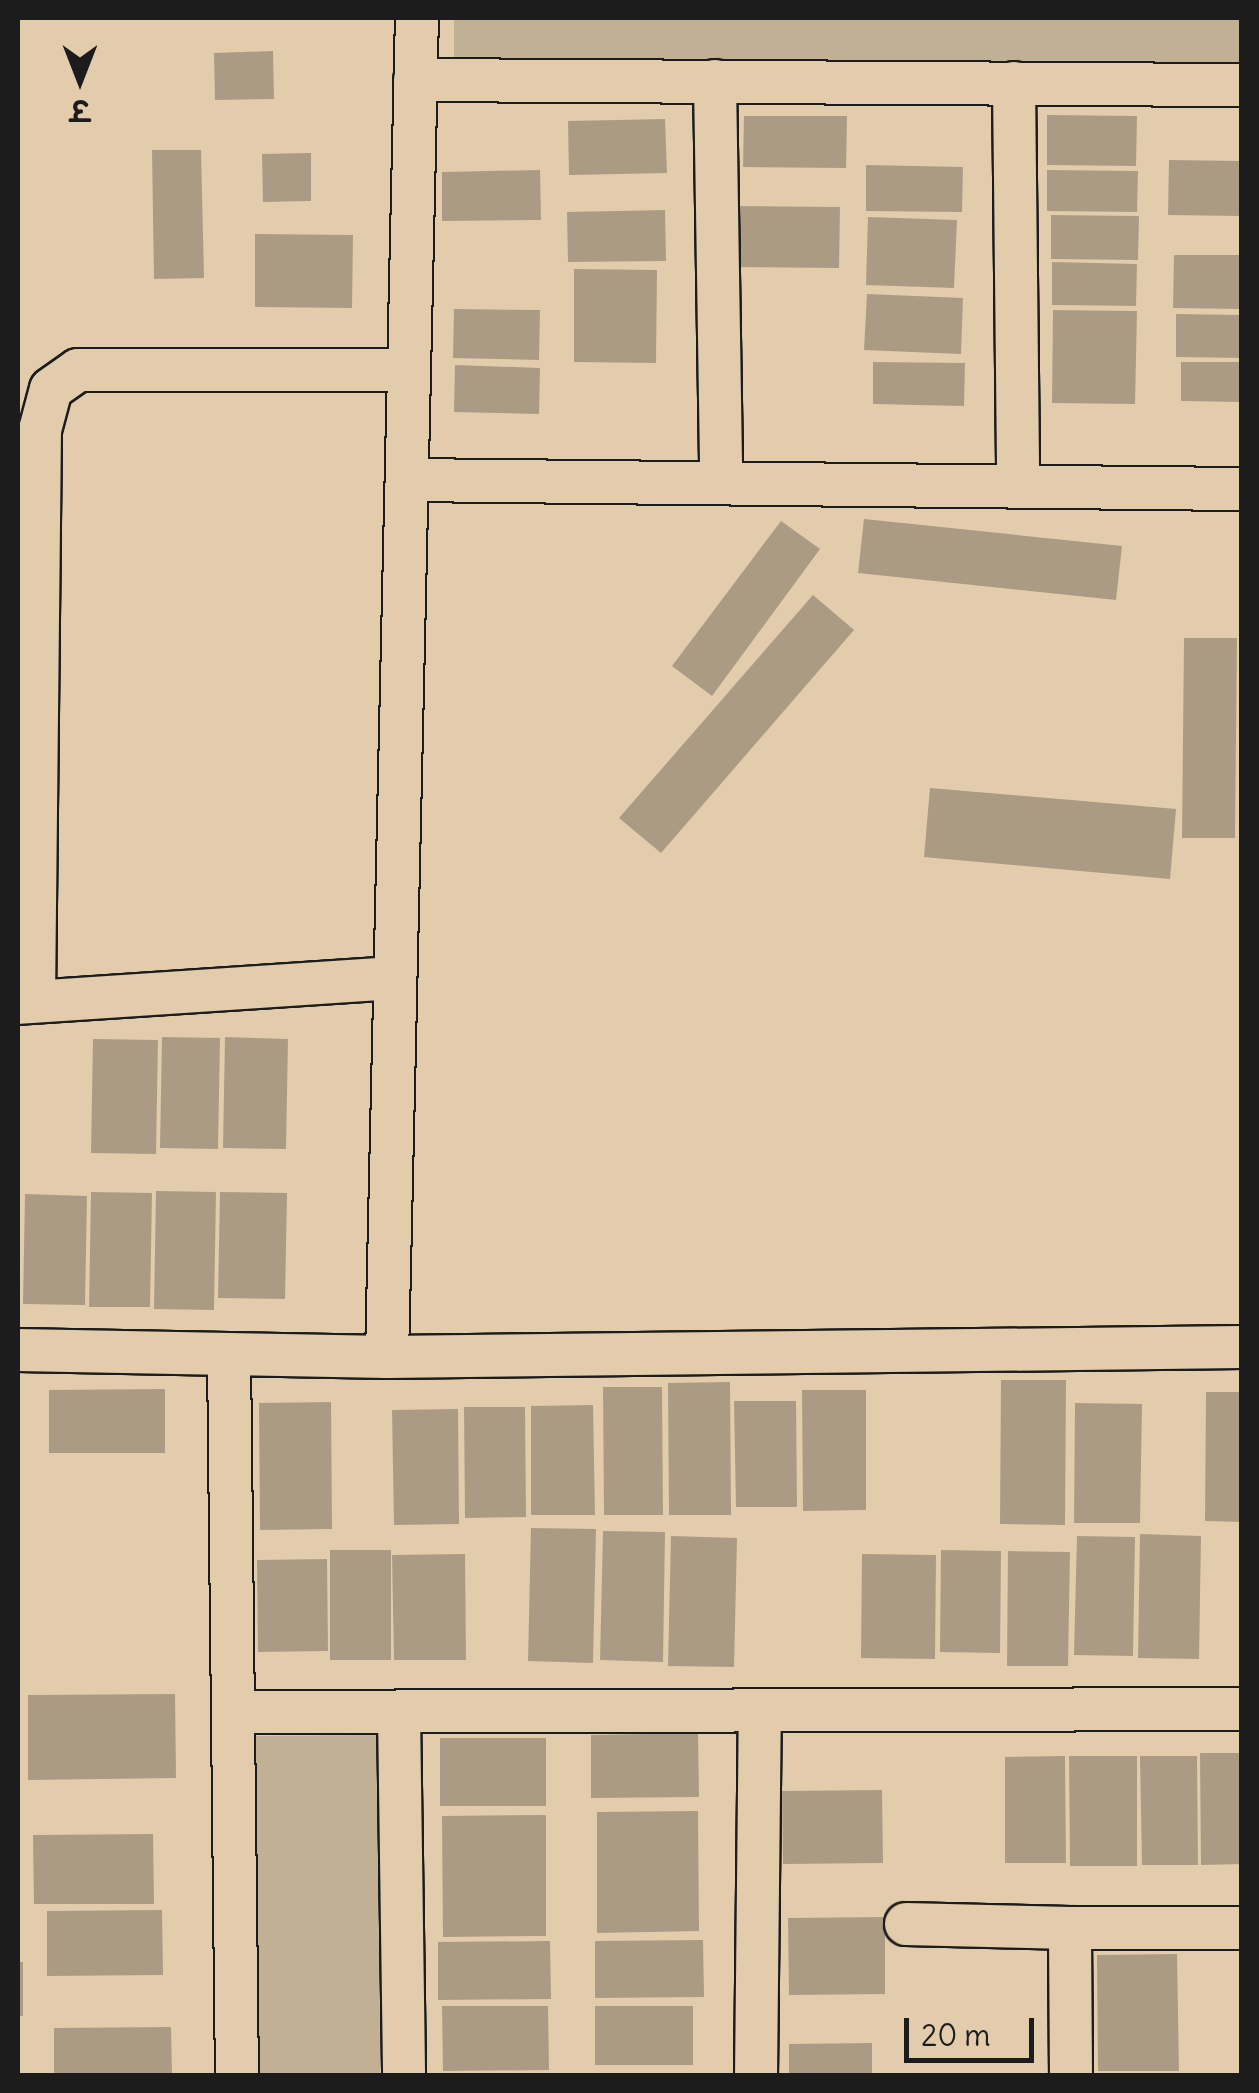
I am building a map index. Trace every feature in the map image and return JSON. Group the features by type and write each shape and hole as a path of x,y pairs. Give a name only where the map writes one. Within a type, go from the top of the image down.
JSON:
{"street":[{"path":"388,1357 392,978 417,18"},
{"path":"416,80 1242,85"},
{"path":"715,81 721,483"},
{"path":"1014,83 1018,486"},
{"path":"392,978 26,1002 40,430 51,388 78,370 409,370"},
{"path":"406,480 1242,488"},
{"path":"18,1350 388,1357 1242,1347"},
{"path":"229,1354 237,2076"},
{"path":"233,1712 1242,1709"},
{"path":"756,2076 760,1711"},
{"path":"400,1712 404,2076"},
{"path":"906,1924 1242,1928"},
{"path":"1070,1928 1071,2076"}],"shaded area":[{"path":"454,18 1241,18 1241,65 454,64"},
{"path":"379,1735 380,2075 257,2075 256,1736"}],"building":[{"path":"273,51 274,99 215,100 214,53"},
{"path":"1047,115 1137,116 1136,166 1047,165"},
{"path":"744,116 847,116 846,168 743,167"},
{"path":"665,119 667,173 569,175 568,121"},
{"path":"152,150 201,150 204,278 154,279"},
{"path":"311,153 311,201 263,202 262,154"},
{"path":"1169,160 1242,161 1242,216 1168,215"},
{"path":"866,165 963,167 962,212 866,211"},
{"path":"540,170 541,220 442,221 442,172"},
{"path":"1047,170 1138,171 1137,212 1047,211"},
{"path":"726,206 840,207 839,268 725,267"},
{"path":"665,210 666,261 568,262 567,212"},
{"path":"1051,215 1139,216 1138,260 1051,259"},
{"path":"868,217 957,220 954,288 866,285"},
{"path":"255,234 353,235 352,308 255,307"},
{"path":"1174,255 1242,255 1242,309 1173,308"},
{"path":"1052,262 1137,264 1136,306 1052,305"},
{"path":"574,269 657,270 656,363 574,362"},
{"path":"867,294 963,298 961,354 864,350"},
{"path":"454,309 540,310 539,360 453,358"},
{"path":"1053,310 1137,311 1135,404 1052,403"},
{"path":"1176,314 1242,315 1242,358 1176,357"},
{"path":"873,362 965,363 964,406 873,404"},
{"path":"1181,362 1242,362 1242,402 1181,401"},
{"path":"455,365 540,368 539,414 454,412"},
{"path":"864,519 1122,546 1116,600 858,573"},
{"path":"781,521 820,549 712,696 672,666"},
{"path":"813,595 854,630 661,853 619,818"},
{"path":"1184,638 1237,638 1235,838 1182,838"},
{"path":"930,788 1176,809 1170,879 924,857"},
{"path":"162,1037 220,1038 218,1149 160,1148"},
{"path":"225,1037 288,1039 286,1149 223,1148"},
{"path":"93,1039 158,1040 156,1154 91,1153"},
{"path":"156,1191 216,1192 214,1310 154,1309"},
{"path":"91,1192 152,1193 150,1307 89,1307"},
{"path":"220,1192 287,1193 285,1299 218,1298"},
{"path":"25,1194 87,1196 85,1305 23,1304"},
{"path":"1001,1380 1066,1380 1065,1525 1000,1524"},
{"path":"730,1382 731,1515 669,1515 668,1383"},
{"path":"603,1387 662,1387 663,1515 604,1515"},
{"path":"165,1389 165,1453 49,1453 49,1390"},
{"path":"802,1390 866,1390 866,1510 803,1511"},
{"path":"1206,1392 1242,1392 1242,1522 1205,1521"},
{"path":"734,1401 796,1401 797,1507 736,1507"},
{"path":"331,1402 332,1529 260,1530 259,1403"},
{"path":"1075,1403 1142,1404 1140,1523 1074,1523"},
{"path":"593,1405 595,1515 531,1515 531,1406"},
{"path":"464,1407 525,1407 526,1517 465,1518"},
{"path":"458,1409 459,1524 394,1525 392,1410"},
{"path":"531,1528 596,1529 593,1663 528,1661"},
{"path":"603,1531 665,1532 663,1662 600,1660"},
{"path":"1140,1534 1201,1536 1199,1659 1138,1658"},
{"path":"671,1536 737,1538 734,1667 668,1666"},
{"path":"1077,1536 1135,1537 1133,1656 1074,1655"},
{"path":"330,1550 391,1550 391,1660 330,1660"},
{"path":"941,1550 1001,1551 1000,1653 940,1652"},
{"path":"1008,1551 1070,1552 1068,1666 1007,1666"},
{"path":"465,1554 466,1660 394,1660 392,1555"},
{"path":"862,1554 936,1555 935,1659 861,1658"},
{"path":"327,1559 328,1651 258,1652 257,1560"},
{"path":"175,1694 176,1778 28,1780 28,1695"},
{"path":"698,1733 699,1797 591,1798 591,1735"},
{"path":"440,1738 546,1738 546,1806 440,1806"},
{"path":"1200,1753 1242,1753 1242,1864 1201,1865"},
{"path":"1065,1756 1066,1863 1005,1863 1005,1757"},
{"path":"1069,1756 1137,1756 1137,1866 1070,1866"},
{"path":"1140,1756 1197,1756 1198,1865 1142,1865"},
{"path":"882,1790 883,1863 783,1864 782,1791"},
{"path":"698,1811 699,1931 597,1933 597,1812"},
{"path":"546,1815 546,1936 443,1937 442,1816"},
{"path":"153,1834 154,1904 34,1904 33,1835"},
{"path":"162,1910 163,1975 47,1976 47,1911"},
{"path":"885,1917 885,1994 789,1995 788,1918"},
{"path":"703,1940 704,1997 595,1998 595,1941"},
{"path":"550,1941 551,1999 438,2000 438,1942"},
{"path":"1177,1954 1179,2071 1098,2071 1097,1955"},
{"path":"18,1962 23,1962 23,2016 18,2016"},
{"path":"442,2006 548,2006 549,2070 443,2071"},
{"path":"595,2006 693,2006 693,2065 595,2065"},
{"path":"171,2027 172,2076 54,2076 54,2028"},
{"path":"872,2043 872,2076 789,2076 789,2044"}]}
